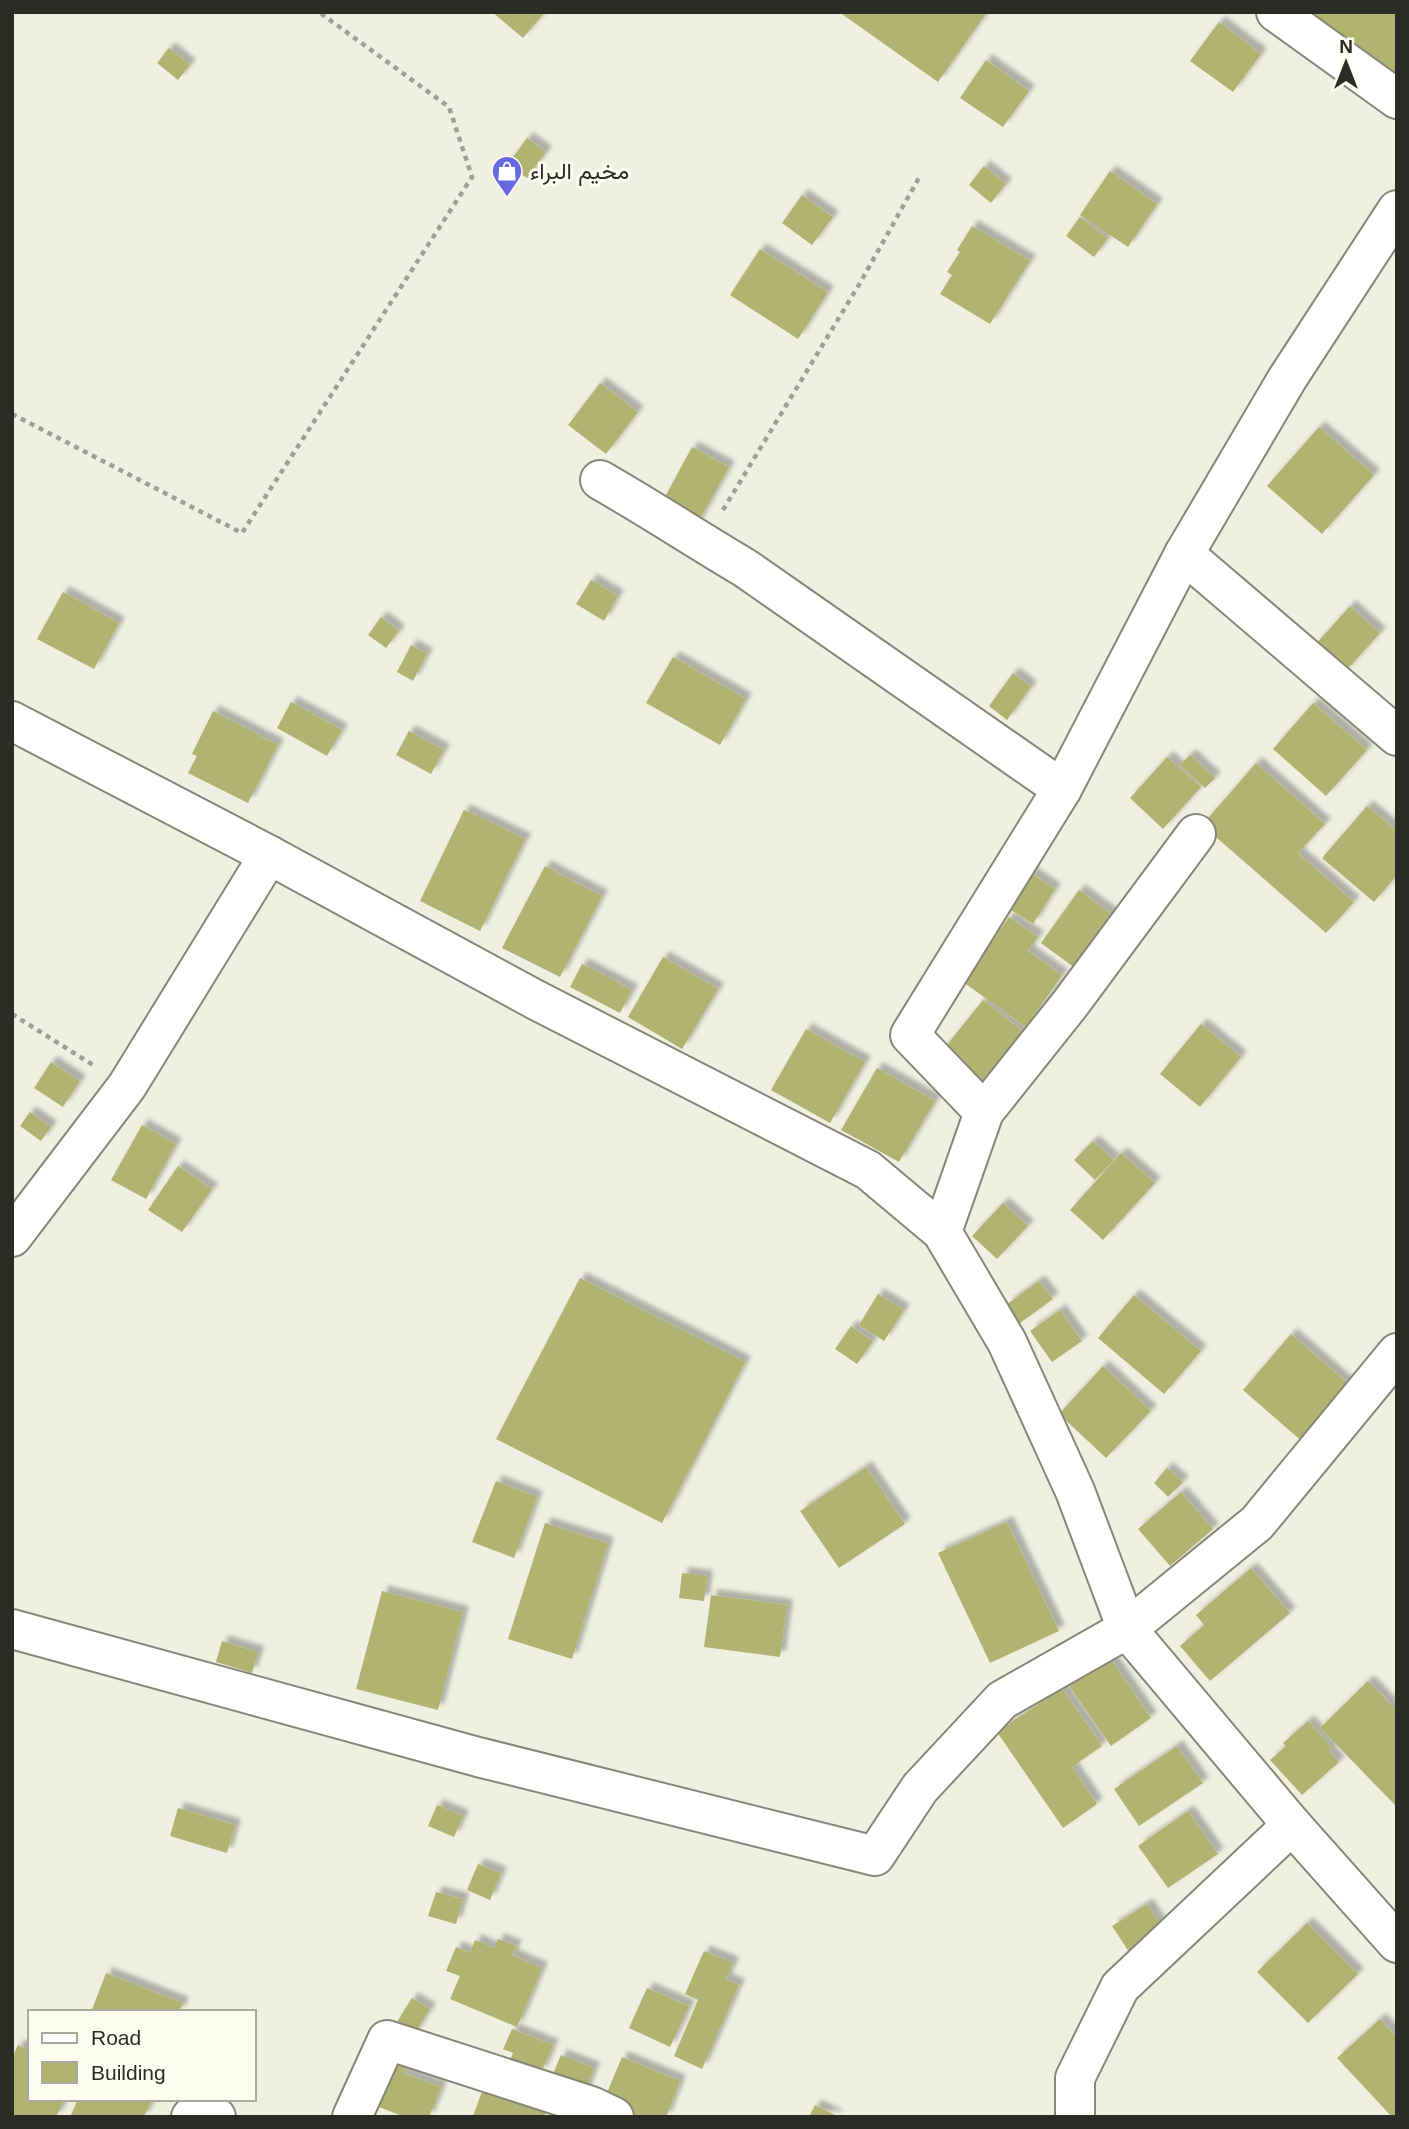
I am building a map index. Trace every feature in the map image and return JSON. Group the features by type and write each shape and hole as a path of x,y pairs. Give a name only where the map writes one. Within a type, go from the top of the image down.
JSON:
{"street":[{"path":"1276,12 1397,99"},
{"path":"984,1112 909,1035 1062,789 1184,554 1287,379 1397,210"},
{"path":"600,480 745,568 1062,789"},
{"path":"1184,554 1397,736"},
{"path":"12,721 536,1000 868,1170 942,1232 1007,1342 1075,1491 1127,1629 1292,1825 1397,1943"},
{"path":"942,1232 984,1112 1070,1004 1196,834"},
{"path":"12,1237 127,1086 268,855"},
{"path":"12,1629 478,1757 875,1856 920,1788 1002,1700 1127,1629 1257,1523 1397,1353"},
{"path":"1075,2117 1076,2078 1120,1987 1292,1825"},
{"path":"352,2117 387,2040 591,2106 614,2117"},
{"path":"191,2117 199,2110 216,2117"}],"path":[{"path":"12,414 242,533 472,177 449,107 319,12"},
{"path":"703,543 854,294 920,176"},
{"path":"12,1014 127,1086"}],"building":[{"path":"492,12 545,12 523,38"},
{"path":"839,12 987,12 938,82"},
{"path":"1297,12 1397,12 1397,86"},
{"path":"1219,22 1261,54 1233,92 1190,61"},
{"path":"169,48 190,65 178,80 157,63"},
{"path":"986,60 1029,91 1003,127 960,98"},
{"path":"527,138 546,152 527,178 508,164"},
{"path":"984,166 1006,184 991,203 969,185"},
{"path":"1110,171 1157,204 1128,247 1080,215"},
{"path":"802,195 833,217 812,245 782,223"},
{"path":"1080,217 1108,238 1094,257 1066,236"},
{"path":"972,226 1030,261 990,324 940,294 952,275 947,272 960,252 957,250"},
{"path":"760,249 828,292 798,339 730,295"},
{"path":"600,383 638,412 606,454 568,425"},
{"path":"1319,427 1374,475 1322,534 1267,486"},
{"path":"692,447 729,467 696,526 660,506"},
{"path":"591,580 618,596 604,621 576,604"},
{"path":"63,592 119,623 94,669 37,639"},
{"path":"1350,606 1380,633 1345,672 1315,645"},
{"path":"381,617 399,631 386,648 368,635"},
{"path":"411,645 427,654 413,681 397,672"},
{"path":"673,657 746,699 720,745 646,703"},
{"path":"1013,673 1031,687 1007,720 989,706"},
{"path":"291,702 342,730 327,756 277,728"},
{"path":"1313,703 1367,750 1326,796 1273,749"},
{"path":"213,711 278,745 248,803 188,773 197,756 192,754"},
{"path":"409,731 444,750 431,774 396,755"},
{"path":"1190,755 1215,778 1205,788 1180,765"},
{"path":"1167,757 1201,787 1163,829 1130,798"},
{"path":"1256,763 1325,824 1298,853 1354,902 1326,933 1202,825"},
{"path":"1367,806 1397,831 1397,875 1374,902 1322,858"},
{"path":"464,810 525,839 480,931 420,901"},
{"path":"545,866 602,896 560,977 502,948"},
{"path":"1031,873 1055,889 1033,924 1008,908"},
{"path":"1079,890 1122,922 1083,974 1041,943"},
{"path":"1009,917 1038,937 1028,951 1062,975 1026,1027 963,982"},
{"path":"663,957 718,989 682,1049 628,1017"},
{"path":"582,964 632,990 620,1013 570,987"},
{"path":"983,1000 1029,1036 983,1092 938,1056"},
{"path":"1201,1024 1241,1057 1200,1107 1160,1074"},
{"path":"806,1029 865,1062 830,1123 771,1090"},
{"path":"51,1062 80,1081 63,1107 34,1088"},
{"path":"877,1068 935,1101 899,1162 841,1130"},
{"path":"30,1112 51,1127 41,1141 20,1126"},
{"path":"142,1125 176,1144 146,1199 111,1180"},
{"path":"1093,1141 1114,1160 1095,1180 1074,1160"},
{"path":"1121,1153 1155,1183 1103,1240 1070,1210"},
{"path":"178,1166 212,1189 182,1232 148,1210"},
{"path":"1003,1203 1028,1226 997,1259 972,1236"},
{"path":"580,1278 745,1362 662,1523 496,1439"},
{"path":"1039,1281 1053,1299 1020,1323 1007,1304"},
{"path":"878,1294 904,1310 884,1341 859,1325"},
{"path":"1134,1295 1201,1351 1164,1394 1098,1338"},
{"path":"1060,1310 1082,1341 1052,1362 1030,1331"},
{"path":"851,1326 873,1341 857,1364 835,1349"},
{"path":"1291,1334 1353,1388 1305,1444 1243,1390"},
{"path":"1103,1366 1151,1411 1106,1458 1059,1414"},
{"path":"866,1467 905,1524 839,1568 800,1511"},
{"path":"1167,1468 1183,1482 1168,1497 1154,1483"},
{"path":"496,1481 537,1497 514,1558 472,1542"},
{"path":"1181,1492 1213,1529 1170,1566 1138,1529"},
{"path":"1007,1522 1059,1631 990,1663 938,1553"},
{"path":"545,1523 608,1543 572,1659 508,1639"},
{"path":"1251,1568 1290,1613 1210,1681 1180,1646 1204,1625 1196,1615"},
{"path":"682,1573 707,1576 704,1601 679,1598"},
{"path":"382,1591 463,1612 438,1710 356,1689"},
{"path":"711,1595 787,1605 780,1657 704,1647"},
{"path":"222,1641 258,1652 252,1673 216,1662"},
{"path":"1110,1658 1151,1718 1111,1746 1069,1686"},
{"path":"1368,1681 1397,1711 1397,1807 1320,1728"},
{"path":"1062,1688 1102,1746 1072,1767 1097,1804 1063,1828 997,1732"},
{"path":"1308,1721 1332,1748 1329,1751 1339,1762 1302,1795 1270,1760 1286,1746 1283,1743"},
{"path":"1177,1746 1203,1783 1139,1826 1114,1789"},
{"path":"437,1805 463,1816 454,1837 428,1826"},
{"path":"178,1808 235,1825 227,1853 170,1836"},
{"path":"1188,1811 1218,1854 1168,1888 1138,1846"},
{"path":"478,1864 501,1873 490,1900 467,1890"},
{"path":"436,1892 463,1899 456,1924 428,1916"},
{"path":"1147,1904 1164,1930 1129,1952 1112,1926"},
{"path":"1307,1923 1358,1974 1308,2023 1257,1972"},
{"path":"498,1939 516,1946 512,1955 542,1968 517,2027 450,1999 460,1976 446,1971 456,1947 470,1953 475,1940 494,1948"},
{"path":"704,1951 733,1963 726,1979 739,1985 702,2069 674,2056 698,2000 685,1994"},
{"path":"106,1973 183,2003 180,2010 92,2010"},
{"path":"647,1988 689,2006 670,2047 629,2028"},
{"path":"412,1998 430,2009 413,2036 395,2025"},
{"path":"1380,2019 1397,2037 1397,2117 1392,2117 1337,2058"},
{"path":"512,2029 553,2045 541,2073 510,2060 513,2053 503,2049"},
{"path":"18,2045 28,2050 28,2101 64,2101 56,2117 12,2117 12,2058"},
{"path":"561,2055 594,2068 584,2095 550,2081"},
{"path":"389,2056 408,2063 403,2073 441,2087 429,2117 405,2117 371,2104"},
{"path":"622,2057 680,2081 666,2117 623,2117 601,2107"},
{"path":"487,2078 547,2109 544,2117 473,2116"},
{"path":"77,2101 151,2101 144,2117 70,2117"},
{"path":"815,2105 839,2117 809,2117"}],"place":[{"name":"مخيم البراء","path":"507,198"}]}
